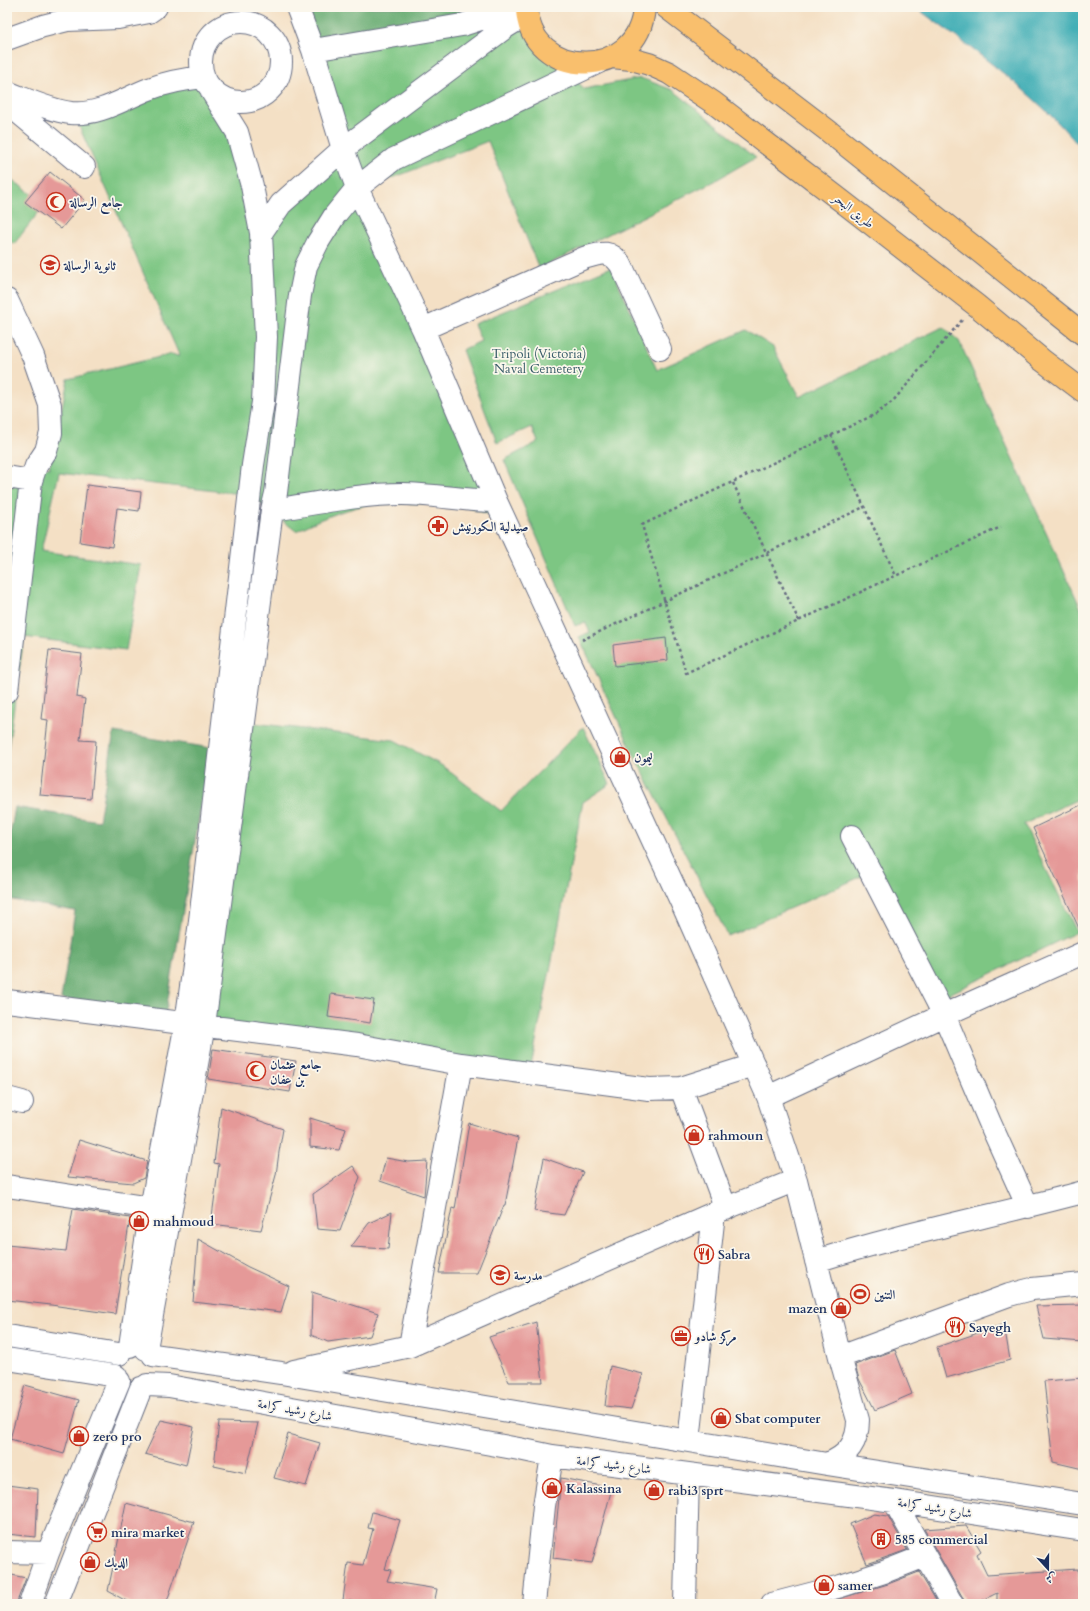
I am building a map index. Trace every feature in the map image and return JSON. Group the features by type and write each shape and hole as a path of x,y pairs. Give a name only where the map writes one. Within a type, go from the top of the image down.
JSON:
{"highway":[{"path":"605,60 626,47 637,33 643,16 644,7"},
{"path":"666,7 827,130 1083,334"},
{"name":"طريق البحر","path":"522,9 540,42 552,54 583,64 605,60 631,59 649,64 676,77 720,108 976,305 1042,360 1083,391"}],"street":[{"path":"7,39 43,26 67,20 118,18 148,12 156,7"},
{"path":"297,7 313,50 343,149 357,188 423,330 496,501 684,908 768,1097 796,1180 840,1357 858,1420 856,1439 851,1448 844,1455 827,1464"},
{"path":"313,50 462,25 522,9"},
{"path":"261,233 281,204 343,149 506,28 522,9"},
{"path":"7,92 46,107 71,113 85,113 102,109 151,88 172,81 207,83 219,96 228,100 248,102 258,98 270,90 278,78 281,64 279,49 272,37 262,28 248,22 234,22 220,27 209,37 202,49 200,63 207,83 237,132 252,186 261,233 266,337 263,402 253,465 199,928 195,1024 151,1208 137,1351"},
{"path":"137,1351 195,1024 272,510 276,493 300,295 306,266 318,242 335,215 357,188 394,159 605,60"},
{"path":"237,132 258,98"},
{"path":"7,103 84,167"},
{"path":"252,186 281,204"},
{"path":"423,330 584,258 607,253 616,257 621,266 660,349"},
{"path":"7,300 33,356 50,405 51,433 46,451 36,466 32,481 7,678"},
{"path":"7,477 32,481"},
{"path":"272,510 381,494 404,494 453,497 477,501 496,501"},
{"path":"852,836 944,1015 1028,1207"},
{"path":"768,1097 944,1015 1083,953"},
{"path":"7,1001 357,1045 461,1064 649,1089 681,1088 754,1065"},
{"path":"410,1346 461,1064"},
{"path":"681,1088 720,1211 689,1441"},
{"path":"281,1373 410,1346 720,1211 796,1180"},
{"path":"7,1186 151,1208"},
{"path":"816,1261 857,1248 1028,1207 1083,1192"},
{"path":"840,1357 1009,1295 1032,1289 1083,1284"},
{"name":"شارع رشيد كرامة","path":"7,1336 137,1351 281,1373 827,1464 1083,1504"},
{"path":"137,1351 115,1361 114,1369 117,1378 125,1386 133,1388 144,1387"},
{"path":"56,1604 144,1387 154,1379 157,1371 156,1362 137,1351"},
{"path":"7,1359 117,1378"},
{"path":"30,1604 48,1553 117,1378"},
{"name":"شارع رشيد كرامة","path":"144,1387 169,1386 552,1456 894,1500 1083,1530"},
{"path":"534,1604 544,1506 552,1456"},
{"path":"685,1604 688,1474"},
{"path":"894,1500 952,1604"},
{"path":"7,1552 48,1553"},
{"path":"772,1604 869,1577 925,1556"}],"path":[{"path":"976,305 885,408 733,483 642,525 686,673 1001,527"},
{"path":"831,435 896,576"},
{"path":"733,483 799,621"},
{"path":"566,651 581,640 864,507"}],"green space":[{"path":"301,7 519,7 317,51"},
{"path":"519,16 584,89 641,78 673,90 756,157 716,180 539,269 488,141 364,189 494,516 470,508 445,503 369,504 343,511 296,531 250,495 59,473 41,551 141,565 126,650 24,637 7,756 7,465 49,468 68,379 172,354 180,357 75,117 191,74 216,108 260,211 351,144 317,51"},
{"path":"7,176 45,204 14,244 7,239"},
{"name":"Tripoli (Victoria) Naval Cemetery","path":"611,267 657,370 746,330 773,347 799,397 943,327 959,341 1083,613 1083,797 1024,824 1077,932 933,1002 867,874 728,936 637,761 579,637 590,632 585,622 575,626 504,460 538,442 532,427 497,443 462,350 481,341 474,324"},
{"path":"238,721 394,740 441,765 501,811 583,727 610,784 583,802 529,1077 188,1028"},
{"path":"114,732 211,748 165,1016 61,999 75,911 7,899 7,852 15,807 99,821"}],"water":[{"path":"915,7 1083,7 1083,151 1045,110 1004,74"}],"building":[{"path":"50,172 85,200 61,229 25,202"},
{"path":"87,485 141,492 139,511 117,508 112,547 80,542"},
{"path":"666,638 668,660 615,666 613,645"},
{"path":"49,650 82,654 77,697 85,699 80,740 96,741 91,799 40,795 48,720 41,719"},
{"path":"1083,804 1083,937 1033,828"},
{"path":"331,994 374,1000 370,1023 328,1017"},
{"name":"جامع عثمان بن عفان","path":"213,1049 296,1061 290,1092 208,1079"},
{"path":"221,1107 283,1129 276,1175 261,1230 211,1224 219,1164 214,1163"},
{"path":"310,1118 346,1129 339,1150 310,1147"},
{"path":"469,1123 518,1138 505,1205 477,1273 439,1273 452,1208 455,1209"},
{"path":"79,1140 147,1161 144,1178 133,1183 68,1177"},
{"path":"386,1158 408,1162 427,1161 424,1196 380,1181"},
{"path":"544,1158 583,1172 564,1215 534,1211"},
{"path":"353,1166 360,1177 340,1231 317,1229 313,1194"},
{"path":"73,1209 130,1218 115,1314 7,1300 7,1245 66,1251"},
{"path":"392,1212 388,1249 351,1247 369,1223"},
{"path":"198,1239 248,1267 289,1286 281,1312 193,1302"},
{"path":"312,1292 378,1313 370,1336 328,1342 311,1335"},
{"path":"1083,1305 1083,1342 1044,1339 1036,1306"},
{"path":"536,1322 543,1382 509,1382 489,1337"},
{"path":"1004,1324 1010,1360 946,1378 937,1347"},
{"path":"895,1350 912,1394 875,1410 859,1379 855,1365"},
{"path":"610,1366 643,1374 631,1409 605,1406"},
{"path":"1083,1378 1083,1469 1053,1462 1044,1381"},
{"path":"25,1385 79,1400 64,1454 10,1439"},
{"path":"161,1420 194,1427 186,1465 145,1454"},
{"path":"219,1422 258,1423 246,1473 214,1466"},
{"path":"288,1434 320,1443 306,1486 274,1478"},
{"path":"561,1478 612,1488 592,1563 553,1558"},
{"path":"7,1485 38,1489 36,1537 7,1534"},
{"path":"126,1503 194,1522 166,1604 132,1604 108,1591"},
{"path":"372,1512 400,1520 385,1569 391,1570 387,1581 437,1589 434,1604 371,1604 343,1600 348,1563 363,1565 373,1529 368,1528"},
{"name":"585 commercial","path":"874,1514 888,1516 907,1550 867,1564 850,1524"},
{"path":"966,1526 981,1551 977,1554 987,1575 1078,1569 1080,1604 997,1604 997,1593 975,1604 964,1604 963,1598 924,1529"},
{"path":"919,1572 938,1604 822,1604 888,1584"},
{"path":"7,1574 26,1578 16,1604 7,1604"}],"place":[{"name":"جامع الرسالة","path":"56,202"},
{"name":"ثانوية الرسالة","path":"50,265"},
{"name":"صيدلية الكورنيش","path":"438,526"},
{"name":"ليمون","path":"620,757"},
{"name":"جامع عثمان بن عفان","path":"256,1071"},
{"name":"rahmoun","path":"694,1135"},
{"name":"mahmoud","path":"139,1221"},
{"name":"Sabra","path":"704,1254"},
{"name":"مدرسة","path":"500,1275"},
{"name":"التنين","path":"860,1294"},
{"name":"mazen","path":"841,1308"},
{"name":"Sayegh","path":"955,1327"},
{"name":"مركز شادو","path":"681,1336"},
{"name":"Sbat computer","path":"721,1418"},
{"name":"zero pro","path":"79,1436"},
{"name":"Kalassina","path":"552,1488"},
{"name":"rabi3 sprt","path":"654,1490"},
{"name":"mira market","path":"97,1532"},
{"name":"585 commercial","path":"881,1539"},
{"name":"الديك","path":"90,1562"},
{"name":"samer","path":"824,1585"}]}
